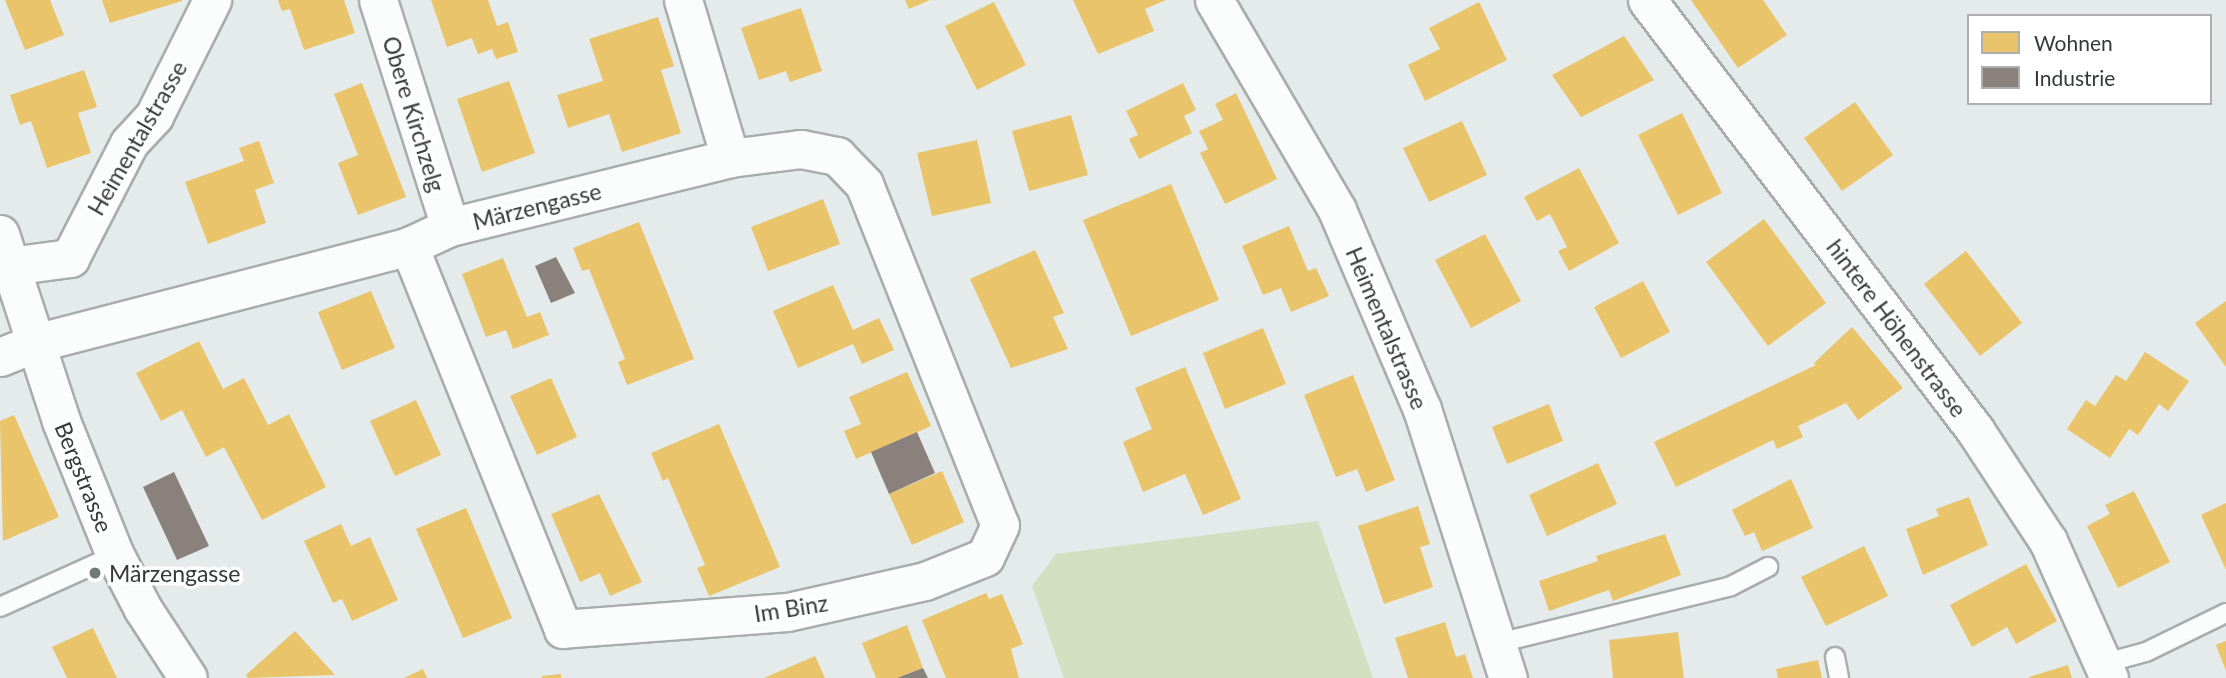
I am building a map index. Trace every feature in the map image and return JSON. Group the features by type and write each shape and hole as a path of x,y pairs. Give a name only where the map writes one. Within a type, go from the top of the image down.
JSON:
{"street":[{"name":"Heimentalstrasse","path":"5,250 70,258 129,143 154,116 212,0"},
{"name":"Obere Kirchzelg","path":"378,0 450,227"},
{"path":"683,0 730,158"},
{"name":"Heimentalstrasse","path":"1214,0 1337,210 1422,409 1508,678"},
{"name":"hintere Höhenstrasse","path":"1647,0 1975,430 2049,541 2107,671"},
{"name":"Märzengasse","path":"0,357 35,343 409,246 450,227 730,158 801,149 837,156"},
{"name":"Im Binz","path":"409,246 562,629 787,612 925,581 985,557 1000,525 864,184 837,156"},
{"name":"Bergstrasse","path":"5,250 35,343 115,555 143,609 188,678"}],"lane":[{"path":"0,607 115,555"},
{"path":"1498,643 1721,588 1768,567"},
{"path":"2107,671 2226,613"},
{"path":"1835,657 1839,678"}],"green space":[{"path":"1318,521 1373,678 1064,678 1032,586 1056,554"}],"building: Wohnen":[{"path":"5,0 50,0 64,35 25,50"},
{"path":"102,0 182,0 182,1 110,23"},
{"path":"278,0 344,0 355,33 304,50 290,9 282,11"},
{"path":"431,0 488,0 497,26 508,22 518,52 496,59 492,49 478,54 472,38 447,47"},
{"path":"905,0 930,0 909,9"},
{"path":"1073,0 1166,0 1145,9 1154,31 1098,54"},
{"path":"1691,0 1763,0 1787,35 1738,68"},
{"path":"994,2 1026,65 977,90 945,26"},
{"path":"1479,2 1507,60 1425,101 1408,65 1440,49 1429,28"},
{"path":"801,8 822,71 790,82 786,71 759,80 741,28"},
{"path":"658,17 674,66 661,70 681,133 622,152 609,114 568,128 557,95 603,81 589,39"},
{"path":"1624,36 1654,80 1581,117 1552,75"},
{"path":"84,70 97,107 78,113 91,153 47,168 31,121 20,125 10,95"},
{"path":"509,81 535,153 482,172 457,99"},
{"path":"362,83 406,197 358,215 338,163 358,155 334,94"},
{"path":"1183,83 1196,110 1184,116 1192,133 1139,159 1129,139 1138,135 1126,111"},
{"path":"1236,93 1277,179 1225,204 1200,153 1208,149 1199,131 1223,120 1215,104"},
{"path":"1855,102 1893,155 1842,191 1804,138"},
{"path":"1682,113 1722,193 1678,215 1638,135"},
{"path":"1071,115 1088,175 1029,191 1012,131"},
{"path":"1462,121 1487,175 1429,202 1403,148"},
{"path":"977,140 991,203 932,216 917,153"},
{"path":"259,141 274,183 255,190 266,223 208,244 185,182 244,161 239,148"},
{"path":"1579,168 1619,243 1569,271 1558,251 1567,247 1550,214 1537,221 1524,197"},
{"path":"1171,184 1219,300 1131,336 1083,220"},
{"path":"823,199 840,244 768,271 751,227"},
{"path":"1764,219 1826,303 1768,346 1706,262"},
{"path":"639,222 694,359 627,385 618,362 625,359 589,269 582,271 573,248"},
{"path":"1289,226 1308,271 1316,268 1329,296 1291,312 1281,288 1263,295 1242,246"},
{"path":"1485,234 1521,301 1471,328 1435,260"},
{"path":"1035,250 1064,313 1053,317 1068,349 1011,368 970,279"},
{"path":"1966,251 2022,323 1980,356 1924,284"},
{"path":"503,258 527,317 540,312 549,335 513,349 506,330 486,337 462,274"},
{"path":"1643,281 1670,332 1621,358 1594,307"},
{"path":"833,285 853,330 879,318 894,350 862,364 853,344 798,368 773,311"},
{"path":"371,291 395,348 342,370 318,312"},
{"path":"2226,301 2226,367 2195,323"},
{"path":"1852,327 1903,388 1858,420 1846,403 1798,426 1803,437 1777,449 1773,440 1676,487 1654,442 1816,365 1814,363"},
{"path":"1263,328 1286,384 1225,409 1203,353"},
{"path":"199,341 223,389 244,378 268,425 289,414 326,487 262,520 224,447 206,457 182,410 161,421 136,373"},
{"path":"2145,352 2189,381 2168,411 2159,404 2138,435 2129,429 2110,458 2067,429 2086,400 2095,406 2116,375 2126,381"},
{"path":"1185,367 1241,499 1203,515 1185,474 1143,492 1123,442 1152,429 1135,388"},
{"path":"907,372 931,426 856,459 844,431 861,424 849,397"},
{"path":"1353,375 1395,480 1366,492 1357,469 1336,477 1304,395"},
{"path":"551,378 577,437 537,455 510,396"},
{"path":"416,400 441,455 395,476 370,421"},
{"path":"1549,404 1563,441 1507,464 1492,427"},
{"path":"14,415 59,517 3,541 0,421"},
{"path":"719,424 780,567 709,596 697,568 705,565 668,478 663,481 651,453"},
{"path":"1598,463 1617,504 1547,536 1529,495"},
{"path":"942,471 964,522 912,545 889,494"},
{"path":"1791,479 1813,528 1762,551 1754,532 1745,536 1732,510"},
{"path":"2134,491 2170,562 2118,588 2087,526 2110,514 2105,505"},
{"path":"599,494 642,582 610,596 600,573 580,582 551,514"},
{"path":"1969,497 1988,545 1923,575 1906,529 1939,516 1936,509"},
{"path":"2226,503 2226,570 2201,515"},
{"path":"1418,506 1430,544 1420,547 1433,587 1384,604 1358,526"},
{"path":"466,508 512,618 463,638 416,529"},
{"path":"341,524 351,546 370,537 398,600 352,621 342,599 333,603 304,541"},
{"path":"1665,534 1681,575 1613,601 1609,590 1549,611 1539,581 1598,561 1596,556"},
{"path":"1864,546 1888,596 1826,626 1801,577"},
{"path":"2026,564 2057,621 2016,644 2007,627 1972,647 1950,605"},
{"path":"986,593 989,599 1002,594 1023,644 1011,649 1019,678 946,678 922,620"},
{"path":"1445,622 1456,657 1465,654 1473,678 1408,678 1395,638"},
{"path":"907,625 923,668 897,678 876,678 862,643"},
{"path":"93,628 117,678 67,678 52,647"},
{"path":"295,631 335,675 248,678 246,675"},
{"path":"1678,632 1684,678 1613,678 1609,640"},
{"path":"2226,641 2226,671 2216,645"},
{"path":"815,656 825,678 764,678"},
{"path":"1818,660 1822,678 1778,678 1776,669"},
{"path":"2068,665 2072,678 2029,678 2029,677"},
{"path":"423,669 427,678 404,678"},
{"path":"561,674 561,678 542,678 542,676"}],"building: Industrie":[{"path":"556,257 575,293 551,303 535,266"},
{"path":"917,432 935,473 889,494 871,452"},
{"path":"174,472 209,546 177,560 143,487"},
{"path":"923,668 928,678 897,678"}],"place":[{"name":"Märzengasse","path":"95,573"}]}
